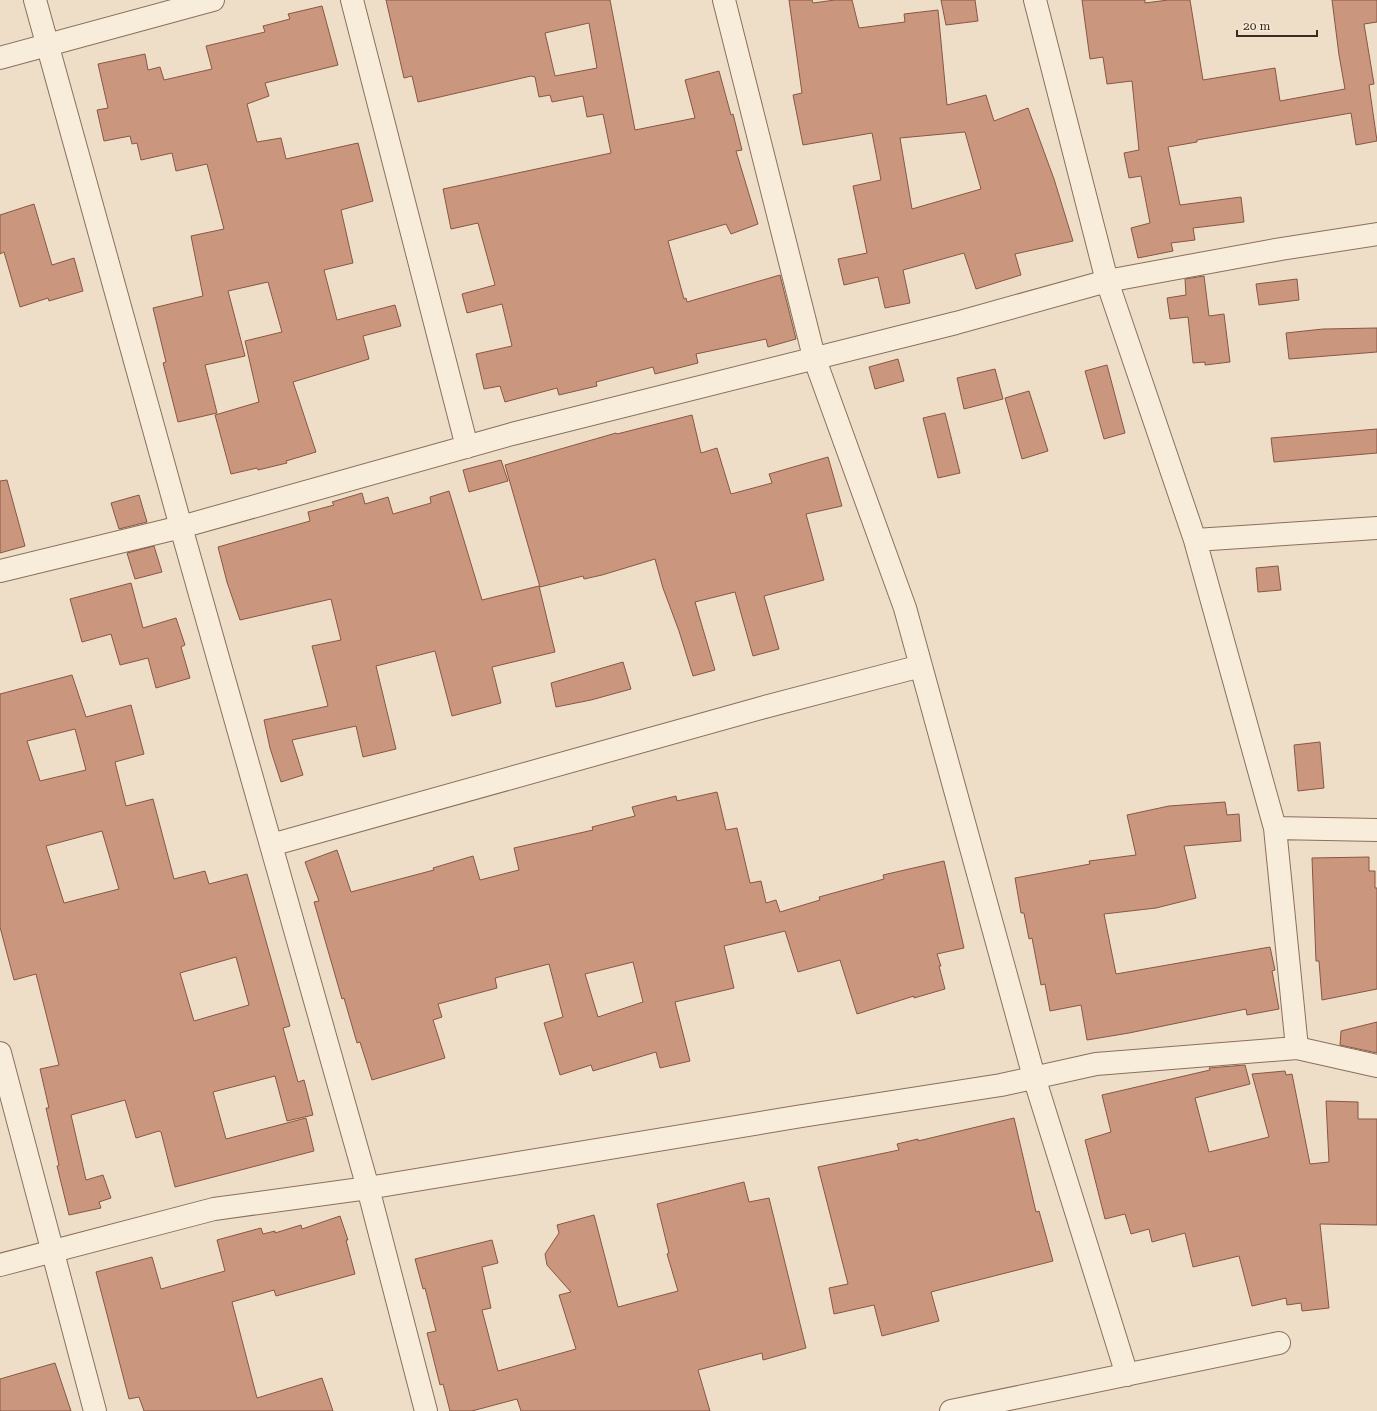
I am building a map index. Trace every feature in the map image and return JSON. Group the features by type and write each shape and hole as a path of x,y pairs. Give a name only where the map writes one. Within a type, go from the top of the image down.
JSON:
{"street":[{"path":"35,0 181,528 368,1188 426,1411"},
{"path":"0,58 213,0"},
{"path":"352,0 467,447"},
{"path":"724,0 814,358 905,608 1034,1077 1127,1375"},
{"path":"1035,0 1107,281 1195,540 1275,828 1297,1048"},
{"path":"0,571 181,528 467,447 956,323 1107,281 1281,249 1377,234"},
{"path":"1195,540 1377,528"},
{"path":"271,845 761,708 921,666"},
{"path":"1275,828 1377,830"},
{"path":"0,1265 52,1253 214,1209 368,1188 802,1116 1001,1085 1096,1064 1297,1048 1377,1066"},
{"path":"0,1053 95,1411"},
{"path":"951,1411 1280,1344"}],"building":[{"path":"386,0 610,0 635,130 695,118 685,80 719,71 731,115 733,114 742,150 736,151 758,224 731,234 726,224 668,241 684,299 686,298 687,302 780,275 796,339 768,347 766,339 696,354 698,363 655,374 653,367 596,382 597,386 559,395 557,388 505,402 500,386 484,389 476,354 512,346 502,304 467,313 462,294 495,285 478,223 451,229 443,189 611,153 603,114 587,117 583,96 552,102 550,95 539,97 535,77 531,76 418,102 412,76 404,78","holes":["589,23 597,68 555,76 545,33"]},
{"path":"789,0 812,0 813,3 835,0 852,0 859,28 905,22 904,14 938,10 947,105 986,95 994,121 1028,108 1054,179 1073,241 1015,254 1021,275 976,289 964,253 903,270 910,303 885,308 878,277 844,285 838,259 867,253 853,186 881,180 872,133 803,145 793,95 802,93","holes":["965,132 981,189 912,209 900,138"]},
{"path":"941,0 975,0 978,21 946,25"},
{"path":"1082,0 1145,0 1145,3 1168,0 1190,0 1203,80 1275,68 1280,101 1345,89 1332,0 1377,0 1377,22 1364,24 1374,84 1369,85 1377,141 1356,145 1351,113 1197,140 1197,142 1168,147 1180,205 1241,197 1244,222 1193,228 1195,240 1171,243 1173,251 1138,258 1131,228 1150,223 1141,176 1129,178 1124,153 1139,150 1132,81 1107,84 1103,57 1090,59"},
{"path":"322,6 338,65 265,83 269,96 247,104 257,142 281,138 286,159 358,143 373,201 341,210 353,263 324,270 337,320 395,305 401,326 363,336 369,359 293,382 316,452 286,461 287,463 258,470 257,468 231,474 215,415 259,402 245,341 282,332 268,282 228,291 245,356 205,365 217,413 178,422 163,363 166,362 153,308 203,296 191,236 224,229 207,164 176,171 172,153 141,160 137,143 132,144 130,136 104,141 97,110 108,108 98,64 145,54 148,70 160,67 164,80 212,69 206,46 265,32 263,26 290,19 288,14"},
{"path":"34,204 52,265 74,258 83,291 49,301 48,298 20,307 4,252 0,254 0,215"},
{"path":"1204,276 1209,316 1224,314 1230,362 1205,365 1205,362 1193,363 1188,317 1170,319 1167,298 1186,295 1185,279"},
{"path":"1297,279 1299,300 1259,305 1256,284"},
{"path":"1377,328 1377,352 1289,359 1286,333 1323,329"},
{"path":"898,359 904,381 875,389 869,367"},
{"path":"1107,365 1125,433 1104,439 1085,371"},
{"path":"995,369 1003,399 964,409 957,378"},
{"path":"1029,391 1048,451 1022,459 1005,398"},
{"path":"945,413 960,473 938,478 923,418"},
{"path":"692,415 701,453 717,448 731,494 772,483 769,474 828,457 842,506 806,514 824,580 764,596 779,649 753,656 735,592 695,602 715,670 693,676 679,631 663,588 655,559 602,575 584,579 583,576 540,587 505,465 616,433 617,434"},
{"path":"1377,429 1377,453 1274,462 1271,438"},
{"path":"501,460 508,481 469,492 463,470"},
{"path":"7,480 25,546 0,553 0,481"},
{"path":"449,491 482,600 539,586 555,652 492,667 501,703 452,716 435,651 376,666 396,749 363,757 356,726 292,740 303,775 281,782 270,748 264,720 328,706 312,646 341,640 331,599 240,620 227,582 218,547 310,521 308,512 334,505 332,502 362,493 365,504 388,497 393,514 431,503 430,497"},
{"path":"139,495 147,522 119,529 111,503"},
{"path":"154,546 162,572 135,579 127,553"},
{"path":"1278,566 1281,590 1258,592 1256,568"},
{"path":"131,583 143,628 176,618 185,645 181,647 190,678 156,688 148,658 120,665 111,634 82,642 70,599"},
{"path":"623,662 631,689 591,700 556,707 551,683"},
{"path":"72,675 86,717 131,705 144,754 115,762 126,806 153,799 174,879 205,871 209,884 247,874 290,1026 283,1028 298,1082 304,1080 313,1115 287,1121 275,1076 213,1092 226,1139 306,1118 314,1151 175,1187 161,1132 159,1131 136,1138 125,1100 71,1115 86,1180 103,1175 111,1198 99,1202 101,1208 69,1215 57,1166 59,1165 46,1108 49,1108 40,1069 59,1065 36,974 14,980 0,927 0,694","holes":["75,729 86,770 40,781 27,741","102,831 119,889 64,903 46,846","236,957 249,1005 194,1021 180,973"]},
{"path":"1320,742 1324,788 1298,791 1294,745"},
{"path":"717,792 726,830 737,828 750,883 761,881 766,903 776,900 780,912 820,900 819,897 884,879 883,875 944,861 964,948 937,954 941,966 939,966 945,989 914,998 914,996 857,1014 840,960 798,972 785,931 724,946 734,988 675,1002 690,1061 660,1068 656,1052 593,1071 591,1065 560,1075 544,1023 563,1017 549,964 495,978 497,988 438,1004 442,1017 433,1020 445,1058 372,1080 360,1042 357,1043 344,998 342,999 314,902 319,901 305,862 337,850 351,892 434,870 433,868 473,856 480,880 519,870 514,848 593,830 592,827 635,816 632,807 676,796 677,801","holes":["633,962 643,1002 598,1017 585,974"]},
{"path":"1225,802 1227,815 1239,814 1241,841 1184,846 1196,898 1156,908 1104,914 1116,974 1270,947 1275,970 1272,971 1279,1009 1247,1015 1246,1009 1087,1040 1081,1005 1050,1011 1045,984 1041,985 1032,938 1029,939 1024,913 1021,913 1015,878 1090,864 1089,861 1136,855 1127,815 1169,806"},
{"path":"1369,857 1369,871 1375,871 1375,888 1377,888 1377,989 1322,1000 1319,961 1316,961 1312,858"},
{"path":"1377,1022 1377,1053 1340,1045 1341,1031"},
{"path":"1245,1065 1250,1084 1195,1098 1209,1152 1269,1137 1252,1074 1285,1071 1286,1075 1292,1074 1310,1164 1329,1162 1326,1101 1358,1102 1358,1119 1377,1119 1377,1225 1320,1224 1329,1308 1302,1311 1301,1303 1287,1305 1286,1298 1252,1306 1239,1256 1193,1267 1185,1233 1152,1242 1149,1229 1131,1234 1125,1214 1105,1219 1085,1140 1111,1132 1102,1095 1210,1070 1209,1068"},
{"path":"1014,1118 1036,1212 1039,1211 1053,1261 931,1292 939,1321 882,1336 874,1305 834,1314 829,1288 848,1284 818,1167 899,1150 897,1144 918,1139 918,1141"},
{"path":"744,1182 749,1202 769,1198 806,1348 763,1360 762,1353 698,1370 710,1411 521,1411 517,1399 472,1411 450,1411 443,1384 440,1385 427,1333 436,1331 425,1288 423,1289 415,1259 492,1240 498,1263 482,1267 491,1308 482,1310 498,1371 576,1349 559,1295 571,1292 547,1265 545,1254 559,1233 557,1225 594,1215 618,1307 678,1291 667,1254 669,1253 657,1204"},
{"path":"340,1216 348,1240 346,1240 355,1274 276,1296 274,1290 232,1302 257,1398 322,1378 333,1411 144,1411 139,1397 129,1399 96,1272 152,1257 161,1289 225,1271 217,1240 261,1228 263,1234 275,1231 275,1233 301,1225 302,1229"},
{"path":"55,1363 71,1411 0,1411 0,1379"}]}
